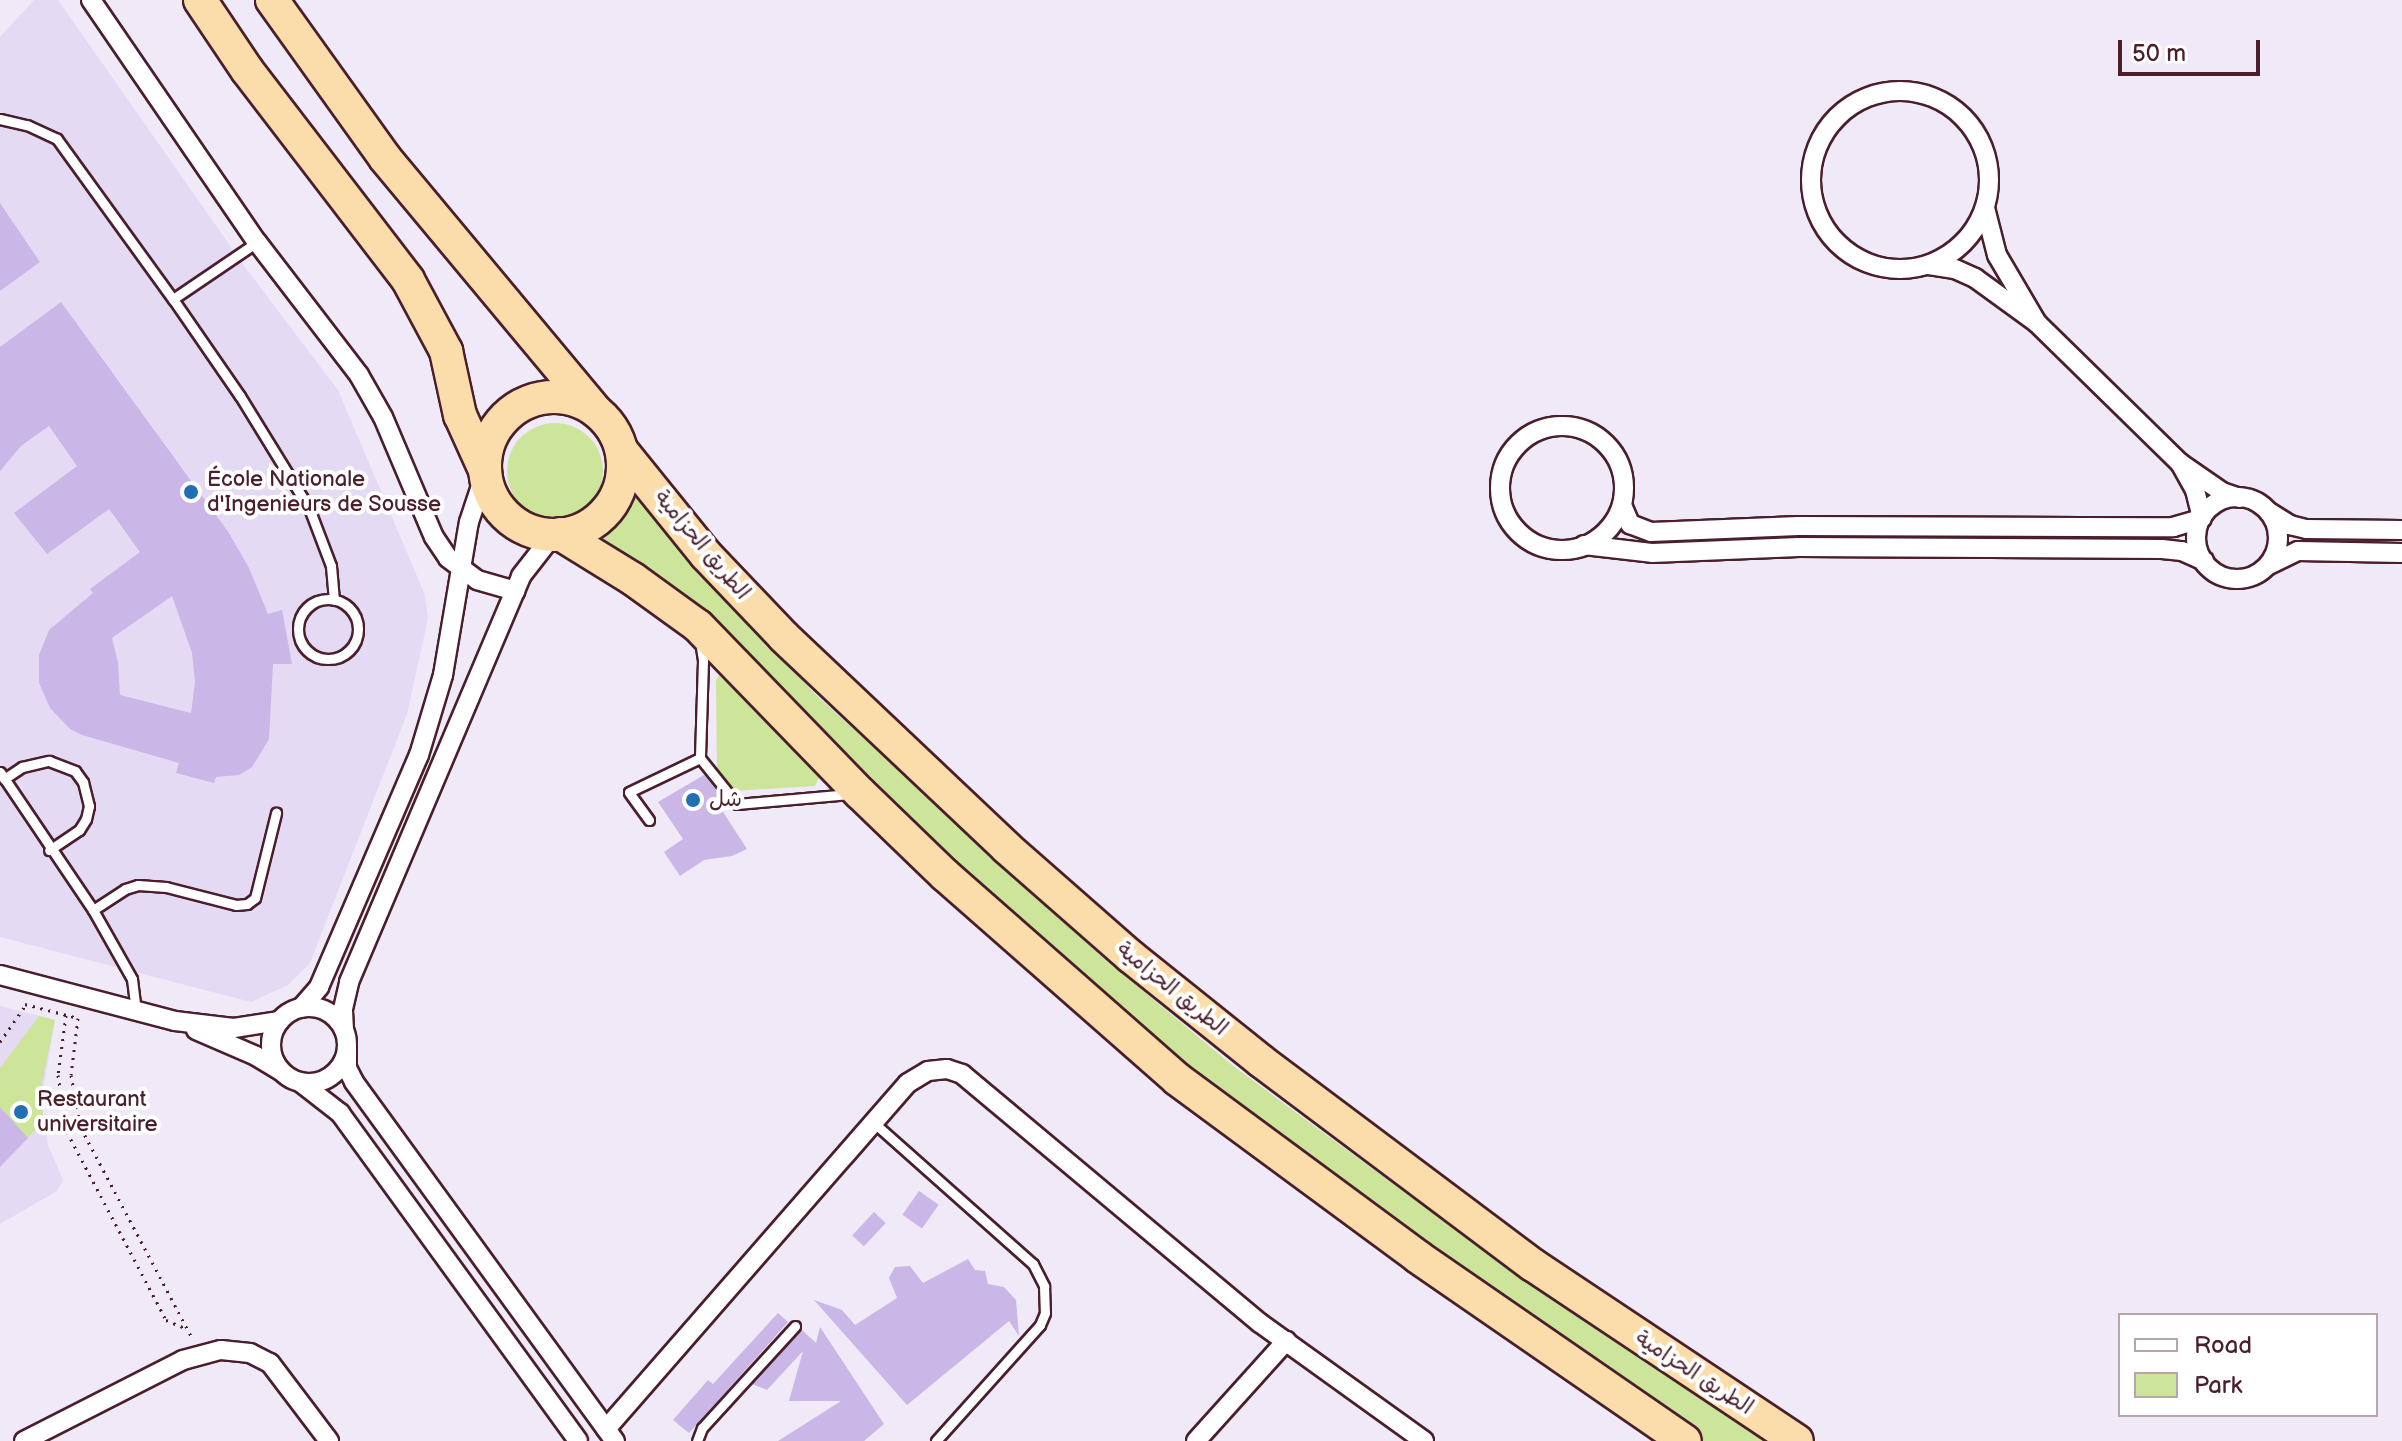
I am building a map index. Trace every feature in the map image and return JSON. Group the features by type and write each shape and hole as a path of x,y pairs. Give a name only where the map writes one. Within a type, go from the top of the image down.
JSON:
{"highway":[{"path":"200,0 247,70 408,280 446,351 460,415 501,510 515,523 533,532 556,534 633,579 698,626 860,793 1072,990 1177,1079 1418,1257 1685,1441"},
{"name":"الطريق الحزامية","path":"272,0 385,158 617,435 623,470 610,507 596,521 556,534"},
{"path":"485,472 487,447 496,427 512,411 532,400 554,396 576,400 596,411"},
{"name":"الطريق الحزامية","path":"622,451 706,555 784,637 1007,848 1130,956 1345,1126 1533,1265 1797,1441"}],"street":[{"path":"91,0 146,85 257,242 359,375 383,417 434,537 461,570 477,580 515,591"},
{"path":"2037,323 1997,255 1985,208 1989,174 1983,149 1971,127 1946,104 1912,92 1876,95 1852,106 1832,123 1822,138 1811,172 1815,207 1822,224 1833,238 1859,259 1892,269 1926,265 1955,269 1975,278 2037,323 2180,463 2222,492 2258,503 2290,525 2306,529 2402,530"},
{"path":"1926,265 1956,249 1968,237 1985,208"},
{"path":"1555,427 1576,428 1597,437 1619,464 1624,487 1622,505 1604,534 1584,545 1563,550 1542,546 1523,536 1508,518 1500,484 1506,461 1519,444 1535,432 1555,427"},
{"path":"2180,463 2195,490 2202,519 2197,545 2204,561"},
{"path":"0,975 175,1021 234,1028 279,1021 301,1008 319,987 432,718 443,675 469,522 485,472"},
{"path":"1622,505 1630,524 1651,532 1798,526 2173,527 2202,519 2214,505 2239,498"},
{"path":"2268,511 2274,520 2278,543 2269,565"},
{"path":"556,534 534,555 515,591 349,982 343,1009 344,1030 347,1068 354,1082 610,1435 908,1083 928,1071 947,1069 962,1074 1286,1341 1424,1441"},
{"path":"1584,545 1652,553 1799,547 2162,549 2182,551 2204,561 2216,573 2238,579 2250,578 2298,551 2402,553"},
{"path":"398,802 421,812"},
{"path":"301,1008 327,1011 344,1030"},
{"path":"175,1021 256,1056 300,1082 340,1113 578,1441"},
{"path":"279,1021 273,1030 271,1052 281,1071"},
{"path":"300,1082 325,1080 336,1073 347,1050"},
{"path":"1196,1441 1286,1341"},
{"path":"24,1441 183,1360 221,1350 250,1353 270,1363 329,1441"}],"lane":[{"path":"0,119 43,132 62,145 173,299 255,419 309,508 331,566 334,600"},
{"path":"173,299 257,242"},
{"path":"334,600 349,607 356,617 356,640 340,657 317,657 300,641 300,618 316,601 334,600"},
{"path":"698,626 703,661 700,758 737,804 860,793"},
{"path":"649,820 629,792 700,758"},
{"path":"49,850 79,830 89,806 83,782 75,771 49,761 22,767 2,776 49,850 93,910 132,979 136,1011"},
{"path":"93,910 125,889 138,885 166,887 236,905 247,904 255,898 276,813"},
{"path":"873,1122 1033,1264 1044,1286 1045,1313 1040,1325 936,1441"},
{"path":"697,1441 702,1428 795,1326"}],"path":[{"path":"0,1042 23,1012 31,983"},
{"path":"25,1004 78,1018 71,1075 76,1113 186,1328 166,1320 67,1132 58,1075 66,1015"}],"shaded area":[{"name":"École Nationale d'Ingenieurs de Sousse","path":"34,0 58,0 245,267 338,390 425,595 428,618 407,714 310,963 288,985 251,1002 0,937 0,37"},
{"name":"Restaurant universitaire","path":"0,1006 55,1020 41,1102 48,1145 63,1180 57,1191 0,1224"}],"green space":[{"path":"555,423 573,427 589,437 599,453 603,471 599,489 589,505 573,515 555,519 537,515 521,505 511,489 507,471 511,453 521,437 537,427"},
{"path":"638,493 813,692 1101,956 1232,1065 1336,1142 1518,1275 1764,1441 1701,1441 1568,1352 1196,1080 979,891 704,614 668,584 594,548 619,525"},
{"path":"719,675 821,774 815,786 731,791 717,775 716,680"},
{"path":"39,1016 55,1020 42,1083 43,1122 28,1138 0,1111 0,1068"}],"building":[{"path":"0,203 40,262 0,291"},
{"path":"61,302 229,533 249,568 268,614 282,610 292,664 273,664 269,739 252,767 239,775 216,777 214,783 176,773 179,763 82,735 70,729 50,708 39,683 39,655 49,630 93,593 90,589 140,552 109,509 47,554 14,513 77,466 49,426 21,446 0,471 0,347","holes":["172,596 192,653 195,682 191,713 120,695 118,663 112,638"]},
{"path":"704,775 720,795 714,798 747,849 732,856 704,860 680,876 664,852 683,839 658,802"},
{"path":"0,1107 28,1138 0,1167"},
{"path":"919,1191 939,1205 922,1229 902,1215"},
{"path":"874,1212 886,1223 864,1246 852,1235"},
{"path":"968,1259 975,1270 985,1271 988,1284 1004,1287 1016,1300 1019,1336 1009,1321 907,1405 814,1300 842,1310 855,1325 897,1298 889,1278 895,1267 910,1266 923,1283"},
{"path":"778,1313 788,1322 689,1433 673,1420 708,1380 713,1384"},
{"path":"820,1327 884,1424 864,1441 778,1441 841,1401 789,1401 803,1351 767,1390 752,1384 802,1330 816,1343"}],"place":[{"name":"École Nationale d'Ingenieurs de Sousse","path":"191,492"},
{"name":"شل","path":"693,800"},
{"name":"Restaurant universitaire","path":"21,1112"}]}
